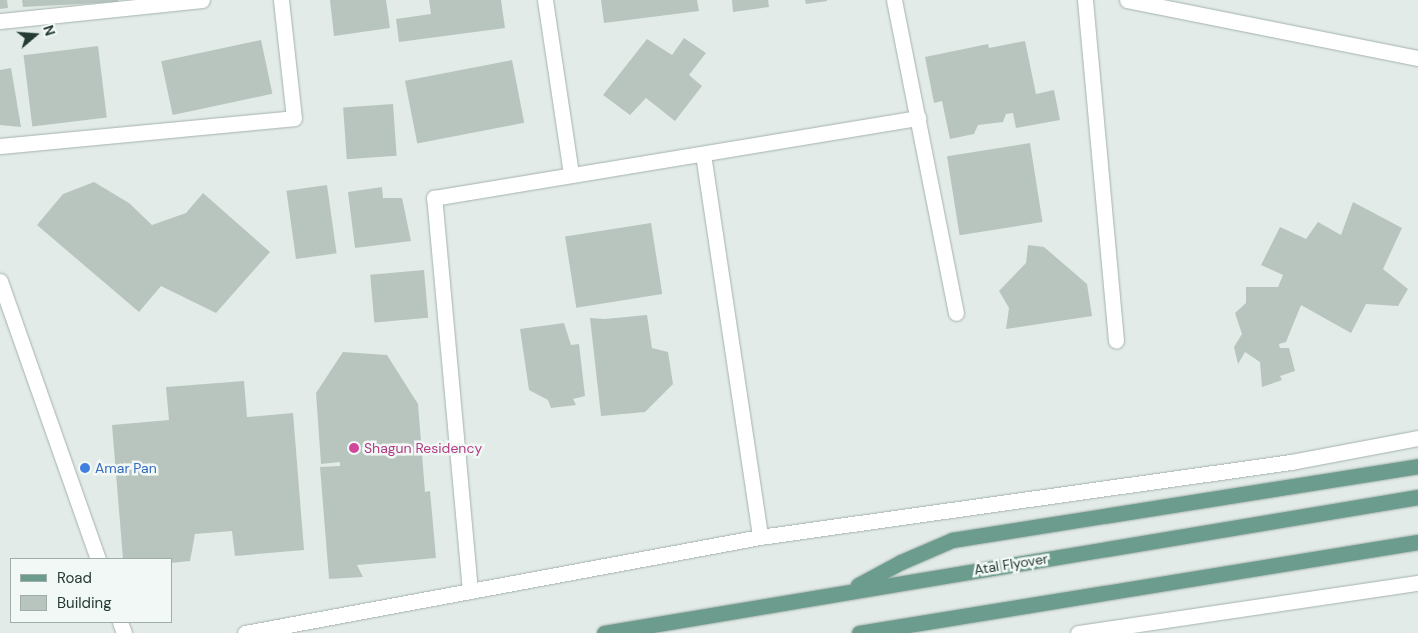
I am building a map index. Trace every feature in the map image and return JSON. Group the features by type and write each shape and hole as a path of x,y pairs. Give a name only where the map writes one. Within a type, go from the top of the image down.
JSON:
{"main road":[{"path":"846,591 901,562 952,540 1418,466"},
{"name":"Atal Flyover","path":"604,633 846,591 1418,497"},
{"path":"859,633 1418,542"}],"street":[{"path":"0,21 202,0"},
{"path":"0,146 294,118 281,0"},
{"path":"544,0 571,175"},
{"path":"894,0 956,313"},
{"path":"1085,0 1116,341"},
{"path":"1127,0 1418,58"},
{"path":"470,591 434,198 918,118"},
{"path":"703,154 760,537"},
{"path":"0,281 98,558"},
{"path":"245,633 760,537 1291,462 1418,438"},
{"path":"1078,633 1418,582"}],"building":[{"path":"0,0 7,0 8,8 0,9"},
{"path":"22,0 118,0 118,2 23,7"},
{"path":"330,0 386,0 390,28 334,36"},
{"path":"429,0 501,0 505,28 399,42 396,19 431,14"},
{"path":"601,0 697,0 699,11 604,23"},
{"path":"732,0 768,0 769,7 733,12"},
{"path":"805,0 827,0 827,1 806,4"},
{"path":"684,38 706,53 689,75 702,86 675,121 646,98 630,115 603,95 647,39 672,55"},
{"path":"261,40 272,94 173,115 161,61"},
{"path":"1025,41 1036,94 1054,90 1060,120 1016,128 1013,113 1006,114 1003,122 978,125 974,134 950,139 942,101 934,103 925,57 988,44 989,48"},
{"path":"98,46 107,117 32,127 24,55"},
{"path":"512,60 524,123 417,144 405,81"},
{"path":"11,68 21,127 0,125 0,70"},
{"path":"393,104 397,156 347,159 343,107"},
{"path":"1030,143 1043,222 960,235 947,156"},
{"path":"94,182 129,203 152,225 186,213 203,193 270,252 216,313 161,286 139,312 37,225 63,194"},
{"path":"327,185 337,253 296,259 286,191"},
{"path":"382,187 383,198 402,198 411,241 355,248 348,192"},
{"path":"1353,202 1402,228 1383,269 1408,289 1398,306 1366,304 1351,333 1301,305 1286,342 1279,344 1280,348 1289,348 1295,371 1280,376 1282,380 1262,387 1260,362 1245,352 1238,364 1234,347 1242,334 1235,313 1246,303 1246,287 1278,287 1283,275 1261,265 1280,227 1306,239 1318,222 1341,235"},
{"path":"651,223 662,294 576,308 565,237"},
{"path":"1028,245 1044,247 1087,284 1092,316 1006,329 1009,308 999,291 1026,263"},
{"path":"424,270 428,318 374,323 370,275"},
{"path":"647,315 652,348 668,352 673,384 645,412 601,416 590,318 605,319"},
{"path":"564,323 571,345 579,344 585,396 573,399 576,405 551,408 548,400 529,390 520,329"},
{"path":"343,352 387,355 418,404 425,492 430,491 436,558 357,565 363,577 329,579 320,467 340,466 340,462 321,464 316,393"},
{"path":"244,381 247,417 293,413 304,550 235,556 232,531 195,534 190,561 172,563 172,558 123,558 112,425 169,420 166,387"}],"place":[{"name":"Shagun Residency","path":"354,448"},
{"name":"Amar Pan","path":"85,468"}]}
